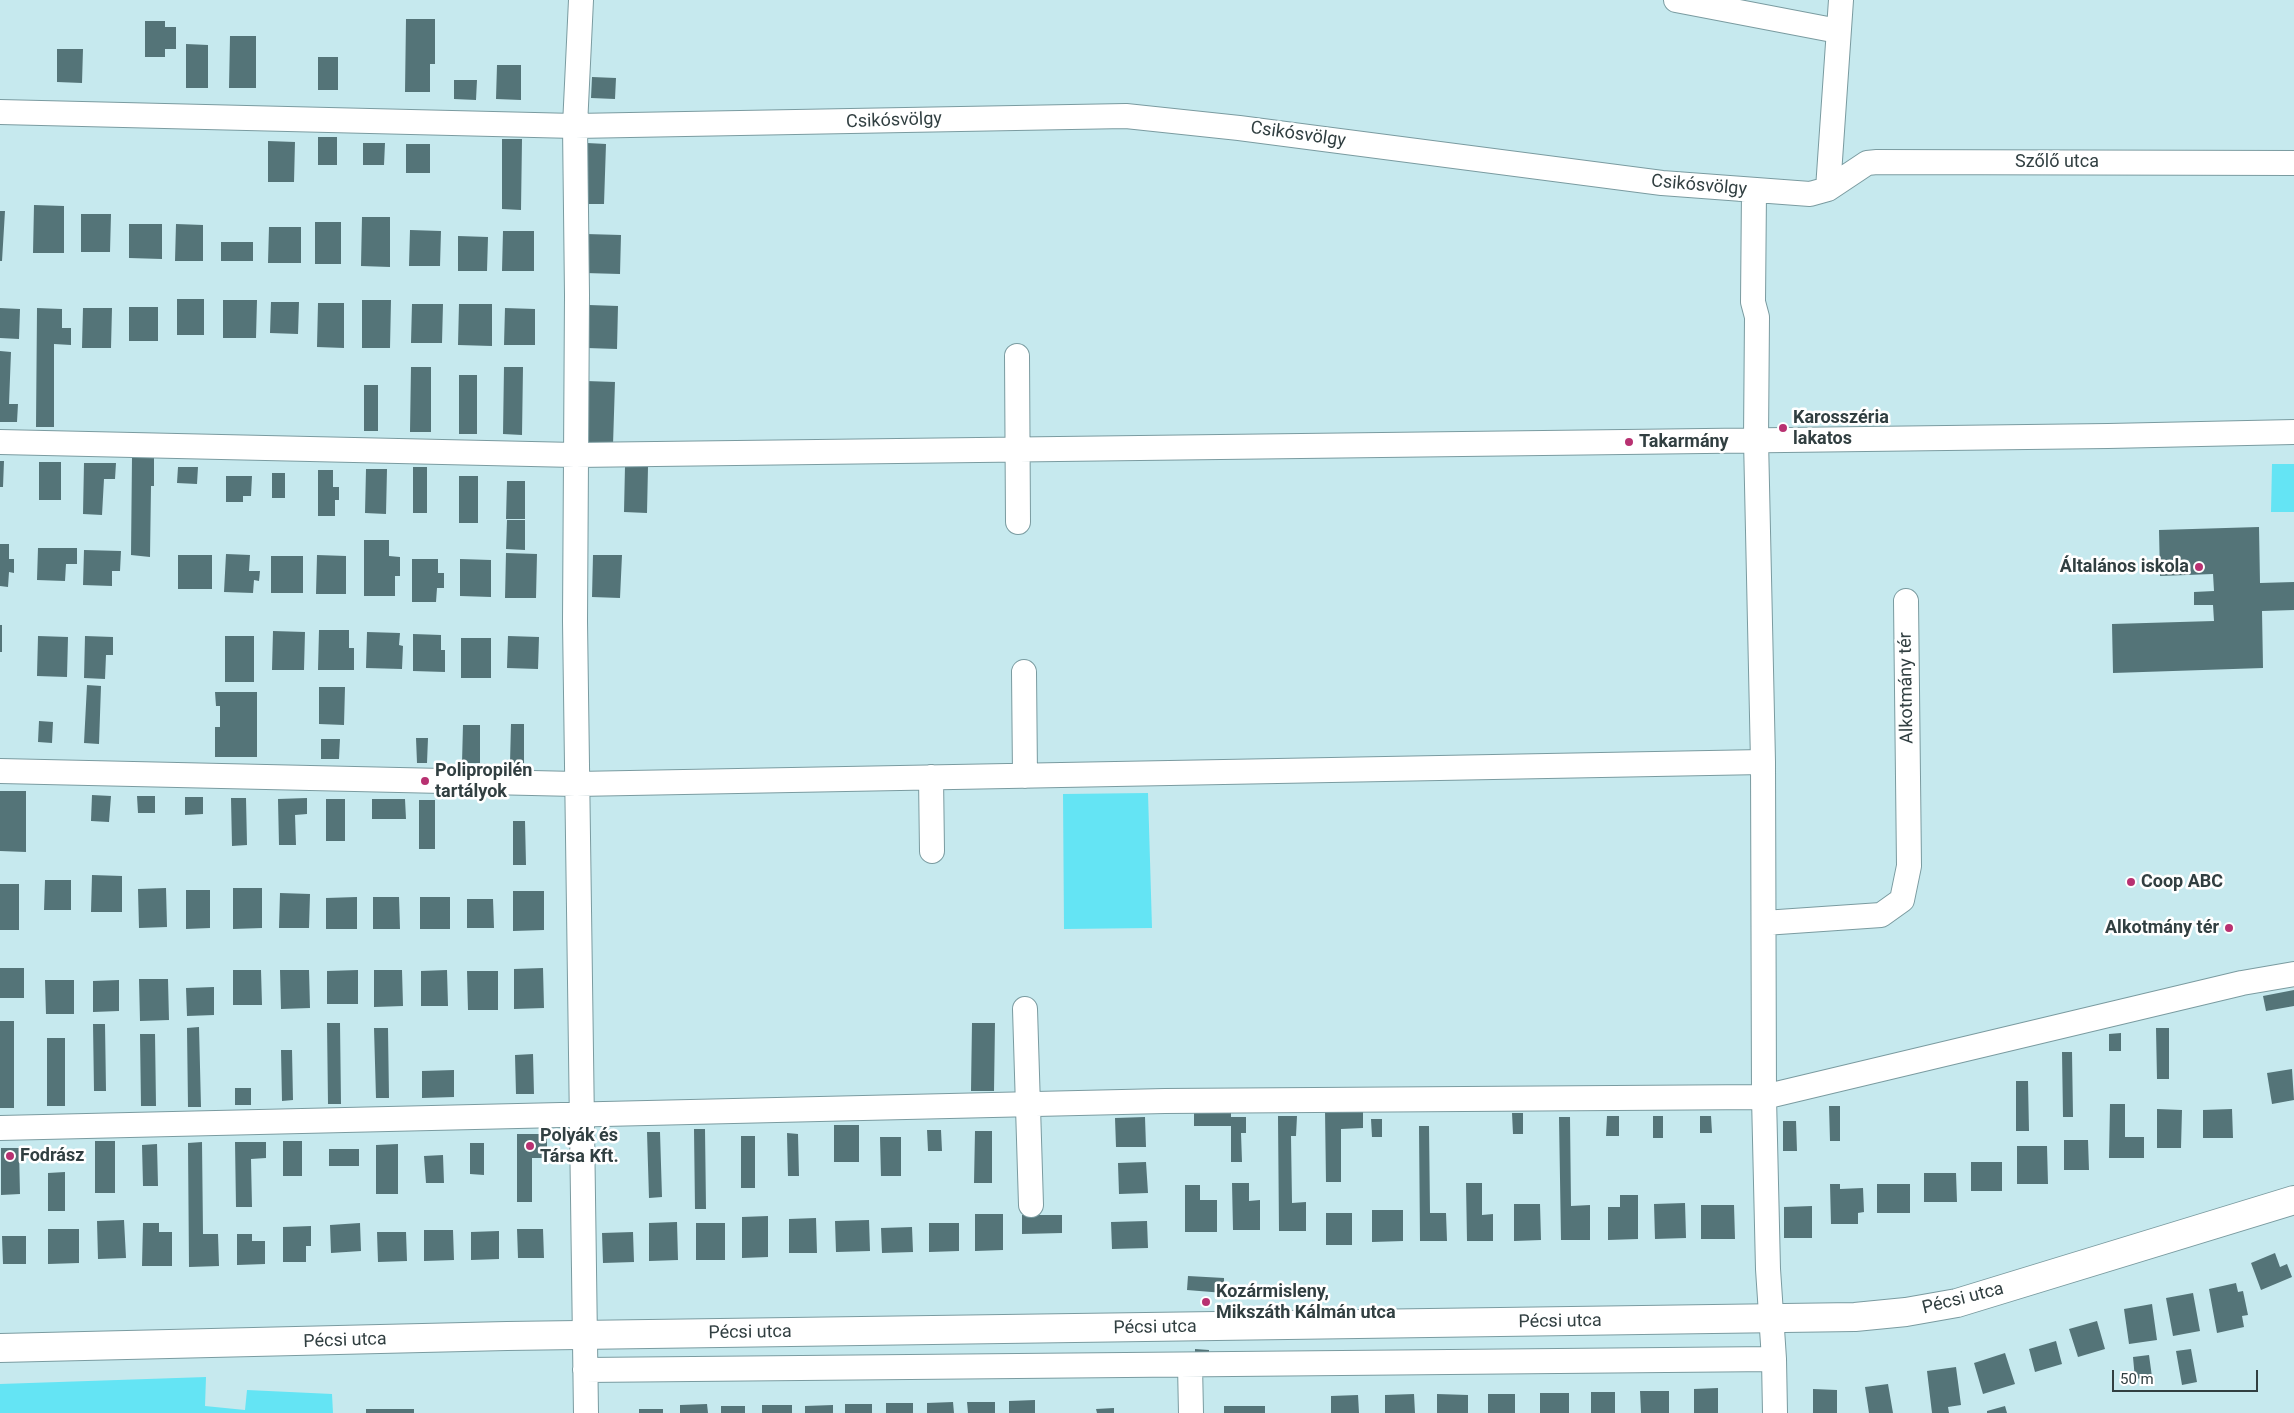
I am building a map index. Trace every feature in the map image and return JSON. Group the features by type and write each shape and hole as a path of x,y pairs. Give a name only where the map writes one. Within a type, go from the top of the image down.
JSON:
{"main road":[{"name":"Pécsi utca","path":"0,1348 584,1336 1855,1317 1906,1312 1957,1303 2294,1200"}],"street":[{"path":"581,0 575,126 576,784 586,1413"},
{"path":"1676,0 1838,31"},
{"path":"1828,189 1841,0"},
{"name":"Csikósvölgy","path":"0,112 575,126 1126,116 1239,128 1662,184 1810,194 1828,189"},
{"name":"Szőlő utca","path":"1828,189 1867,162 2294,163"},
{"path":"1754,191 1753,302 1757,317 1756,439 1763,762 1764,1097 1768,1269 1774,1359 1775,1413"},
{"path":"1017,356 1016,449 1018,522"},
{"path":"0,442 575,455 2108,436 2294,432"},
{"name":"Alkotmány tér","path":"1764,923 1881,915 1902,900 1909,866 1906,601"},
{"path":"1024,672 1025,776"},
{"path":"0,771 576,784 1763,762"},
{"path":"931,777 932,851"},
{"path":"0,1128 1165,1100 1764,1097 2241,976 2294,974"},
{"path":"1025,1009 1031,1205"},
{"path":"585,1370 1774,1359"},
{"path":"1190,1365 1191,1413"}],"shaded area":[{"path":"2272,464 2294,464 2294,512 2271,512"},
{"path":"1148,793 1152,928 1064,929 1063,794"},
{"path":"206,1377 205,1406 245,1410 247,1390 332,1394 333,1413 0,1413 0,1384"}],"building":[{"path":"406,19 435,19 435,64 430,64 430,92 405,92"},
{"path":"145,21 165,21 165,27 176,27 176,49 165,49 165,57 145,57"},
{"path":"230,36 256,36 256,88 229,88"},
{"path":"186,44 208,45 208,88 186,88"},
{"path":"57,49 83,49 82,83 57,82"},
{"path":"318,57 338,57 338,90 318,90"},
{"path":"497,65 521,65 521,100 496,99"},
{"path":"592,77 616,78 615,99 591,98"},
{"path":"454,80 477,80 476,100 454,99"},
{"path":"318,137 337,137 337,165 318,165"},
{"path":"502,139 522,139 521,210 502,209"},
{"path":"268,141 295,142 294,182 268,182"},
{"path":"363,143 385,143 384,165 363,165"},
{"path":"587,143 606,144 604,204 585,204"},
{"path":"406,144 430,144 430,173 406,173"},
{"path":"34,205 64,206 64,253 33,253"},
{"path":"0,211 5,211 2,261 0,261"},
{"path":"81,214 111,214 110,252 81,252"},
{"path":"362,217 390,217 390,267 361,266"},
{"path":"315,222 341,222 341,264 315,264"},
{"path":"129,224 162,224 162,259 129,258"},
{"path":"176,224 203,225 203,261 175,261"},
{"path":"269,227 301,227 301,263 268,263"},
{"path":"410,230 441,231 440,266 409,266"},
{"path":"503,231 534,231 534,271 502,271"},
{"path":"586,234 621,235 620,274 585,273"},
{"path":"458,236 488,237 487,271 458,271"},
{"path":"221,242 253,242 253,261 221,261"},
{"path":"177,299 204,299 204,335 177,335"},
{"path":"223,300 257,300 256,338 223,338"},
{"path":"362,300 391,300 390,348 362,348"},
{"path":"271,302 299,302 298,334 270,333"},
{"path":"318,303 344,303 344,348 317,347"},
{"path":"412,304 443,304 442,343 411,343"},
{"path":"459,304 492,304 492,346 458,345"},
{"path":"589,305 618,306 617,349 587,348"},
{"path":"129,307 158,307 158,341 129,341"},
{"path":"0,308 20,309 19,339 0,338"},
{"path":"37,308 62,309 62,328 71,328 71,345 54,344 54,427 36,427"},
{"path":"83,308 112,308 111,348 82,348"},
{"path":"505,308 535,309 535,345 504,345"},
{"path":"0,351 11,352 9,404 18,404 17,422 0,422"},
{"path":"411,367 431,367 431,432 410,432"},
{"path":"504,367 523,367 522,435 503,434"},
{"path":"459,375 477,375 477,434 459,434"},
{"path":"586,381 615,382 613,445 584,445"},
{"path":"364,385 378,385 378,431 364,431"},
{"path":"132,457 154,457 154,486 151,486 150,557 131,555"},
{"path":"0,461 4,461 3,487 0,487"},
{"path":"39,462 61,462 61,500 39,500"},
{"path":"84,463 116,463 115,479 104,479 102,515 83,514"},
{"path":"625,466 648,467 647,513 624,512"},
{"path":"178,467 198,467 197,484 177,483"},
{"path":"413,467 427,467 427,513 413,513"},
{"path":"366,469 387,469 386,514 365,513"},
{"path":"318,470 333,470 333,487 339,487 339,500 335,500 335,516 318,516"},
{"path":"272,473 285,473 285,498 272,498"},
{"path":"226,476 252,476 251,496 243,496 243,502 226,502"},
{"path":"459,476 478,476 478,523 459,523"},
{"path":"507,481 525,481 525,519 506,519"},
{"path":"507,520 525,520 525,550 506,549"},
{"path":"2259,527 2260,583 2294,582 2294,610 2262,611 2263,668 2113,673 2112,624 2214,621 2213,605 2194,605 2194,592 2214,591 2213,574 2160,576 2159,530"},
{"path":"364,540 389,540 389,556 400,557 400,576 395,576 395,596 364,596"},
{"path":"0,544 9,544 9,559 14,559 14,573 9,572 8,587 0,586"},
{"path":"38,548 77,548 77,564 66,564 65,581 37,580"},
{"path":"84,550 121,551 120,571 112,571 112,586 83,585"},
{"path":"506,553 537,554 536,598 505,598"},
{"path":"226,554 250,555 249,571 260,571 259,581 254,580 253,593 224,592"},
{"path":"178,555 212,555 212,589 178,589"},
{"path":"317,555 346,556 346,594 316,594"},
{"path":"593,555 622,555 620,598 592,597"},
{"path":"271,556 303,556 303,593 271,593"},
{"path":"412,559 438,559 438,573 444,573 444,588 437,588 436,602 412,602"},
{"path":"460,559 491,560 491,597 460,596"},
{"path":"0,625 2,625 2,652 0,652"},
{"path":"319,630 349,630 349,648 354,648 354,670 318,670"},
{"path":"273,631 305,632 304,670 272,670"},
{"path":"367,632 400,633 399,645 403,646 402,669 366,668"},
{"path":"413,634 441,635 441,650 445,650 445,672 413,671"},
{"path":"38,636 68,637 67,677 37,676"},
{"path":"85,636 113,637 113,655 106,655 105,679 84,678"},
{"path":"225,636 254,636 254,682 225,682"},
{"path":"508,636 539,637 538,669 507,668"},
{"path":"461,638 491,638 491,678 461,678"},
{"path":"87,685 101,686 99,744 84,743"},
{"path":"319,687 345,687 344,725 319,724"},
{"path":"215,692 257,692 257,757 215,757 215,727 220,727 220,706 216,706"},
{"path":"39,721 53,722 52,743 38,742"},
{"path":"511,724 524,724 524,763 510,763"},
{"path":"463,725 480,725 480,763 462,763"},
{"path":"416,738 428,738 427,763 417,763"},
{"path":"321,739 340,739 339,759 321,759"},
{"path":"0,791 26,791 26,852 0,851"},
{"path":"92,795 111,796 109,822 91,821"},
{"path":"137,796 155,796 155,813 138,813"},
{"path":"185,797 203,797 203,814 185,815"},
{"path":"231,798 246,798 247,845 232,846"},
{"path":"307,798 307,814 295,815 296,845 279,845 278,799"},
{"path":"326,799 345,799 345,841 326,841"},
{"path":"372,799 405,799 406,819 372,819"},
{"path":"419,800 435,800 435,849 419,849"},
{"path":"513,821 525,821 526,865 513,865"},
{"path":"92,875 122,876 122,912 91,912"},
{"path":"45,880 71,880 71,910 44,910"},
{"path":"0,884 19,884 19,930 0,930"},
{"path":"166,888 167,927 139,928 138,889"},
{"path":"233,888 262,888 262,928 233,929"},
{"path":"186,890 210,890 210,928 186,929"},
{"path":"513,891 544,891 544,930 513,931"},
{"path":"280,893 310,894 309,928 279,928"},
{"path":"357,897 357,929 326,929 326,898"},
{"path":"373,897 399,897 400,929 373,929"},
{"path":"420,897 450,897 450,929 420,929"},
{"path":"467,899 493,899 494,928 467,928"},
{"path":"0,968 24,968 24,998 0,998"},
{"path":"543,968 544,1008 514,1009 514,969"},
{"path":"233,970 261,970 262,1005 233,1005"},
{"path":"280,970 309,970 310,1008 281,1009"},
{"path":"358,970 358,1004 327,1004 327,971"},
{"path":"374,970 402,970 403,1006 374,1007"},
{"path":"447,970 448,1006 421,1006 421,971"},
{"path":"467,971 498,971 498,1010 468,1010"},
{"path":"139,979 168,979 169,1020 140,1021"},
{"path":"45,980 74,980 74,1014 46,1014"},
{"path":"119,980 119,1011 93,1012 93,981"},
{"path":"214,987 214,1015 187,1016 186,988"},
{"path":"2294,990 2294,1006 2266,1011 2263,996"},
{"path":"0,1021 14,1021 14,1108 0,1108"},
{"path":"327,1023 340,1023 341,1104 328,1104"},
{"path":"972,1023 995,1023 994,1091 971,1091"},
{"path":"93,1024 105,1024 106,1091 94,1091"},
{"path":"199,1027 201,1107 188,1107 187,1028"},
{"path":"374,1028 388,1028 389,1098 376,1098"},
{"path":"2156,1028 2169,1028 2169,1079 2157,1079"},
{"path":"2121,1033 2121,1051 2109,1051 2109,1034"},
{"path":"140,1034 155,1034 156,1106 141,1106"},
{"path":"47,1038 65,1038 65,1106 47,1106"},
{"path":"281,1050 292,1050 293,1100 282,1101"},
{"path":"2062,1052 2072,1052 2073,1117 2063,1117"},
{"path":"533,1054 534,1094 516,1094 515,1055"},
{"path":"2292,1069 2294,1100 2272,1104 2267,1073"},
{"path":"454,1070 454,1097 422,1098 422,1071"},
{"path":"2016,1081 2028,1081 2029,1131 2016,1131"},
{"path":"235,1088 251,1088 251,1105 235,1105"},
{"path":"2110,1104 2125,1104 2125,1137 2144,1137 2144,1158 2109,1158"},
{"path":"1829,1106 1840,1106 1840,1141 1830,1141"},
{"path":"2157,1109 2182,1110 2181,1148 2157,1148"},
{"path":"2232,1109 2233,1138 2203,1138 2203,1110"},
{"path":"1325,1110 1363,1110 1363,1128 1341,1129 1341,1182 1326,1182"},
{"path":"1194,1111 1231,1111 1231,1117 1246,1117 1246,1133 1241,1133 1242,1162 1231,1162 1231,1126 1194,1126"},
{"path":"1512,1113 1523,1113 1523,1134 1513,1134"},
{"path":"1278,1116 1297,1116 1296,1136 1291,1136 1292,1203 1306,1202 1306,1231 1279,1231"},
{"path":"1607,1116 1619,1116 1619,1136 1606,1136"},
{"path":"1653,1116 1663,1116 1663,1138 1653,1138"},
{"path":"1700,1116 1711,1116 1712,1133 1700,1133"},
{"path":"1145,1117 1146,1147 1116,1147 1115,1118"},
{"path":"1559,1117 1570,1117 1571,1206 1590,1205 1590,1240 1561,1240"},
{"path":"1371,1119 1382,1119 1382,1137 1372,1137"},
{"path":"1783,1121 1796,1121 1797,1151 1783,1151"},
{"path":"834,1125 859,1125 859,1162 834,1162"},
{"path":"1419,1126 1429,1126 1430,1213 1446,1213 1447,1241 1420,1241"},
{"path":"694,1129 705,1129 706,1209 695,1209"},
{"path":"927,1130 941,1130 942,1151 928,1151"},
{"path":"975,1131 992,1131 992,1183 974,1183"},
{"path":"647,1132 660,1132 662,1197 649,1198"},
{"path":"787,1133 798,1134 799,1176 788,1176"},
{"path":"517,1134 547,1134 547,1158 532,1158 532,1202 517,1202"},
{"path":"741,1136 755,1136 755,1188 741,1188"},
{"path":"880,1137 901,1137 901,1176 881,1176"},
{"path":"2064,1140 2088,1140 2089,1170 2064,1170"},
{"path":"95,1141 115,1141 115,1193 95,1193"},
{"path":"283,1141 302,1141 302,1176 283,1176"},
{"path":"202,1142 203,1234 218,1234 219,1266 189,1267 188,1143"},
{"path":"235,1142 266,1142 266,1158 251,1159 252,1207 236,1207"},
{"path":"470,1143 484,1143 484,1175 470,1174"},
{"path":"157,1144 158,1186 143,1186 142,1145"},
{"path":"398,1144 398,1194 376,1194 376,1145"},
{"path":"2017,1146 2047,1146 2048,1184 2017,1184"},
{"path":"1,1148 19,1148 20,1194 1,1195"},
{"path":"329,1149 359,1149 359,1166 329,1166"},
{"path":"443,1155 444,1183 426,1183 424,1156"},
{"path":"1146,1162 1148,1193 1119,1194 1118,1163"},
{"path":"1971,1162 2002,1162 2002,1191 1971,1191"},
{"path":"65,1172 65,1211 48,1211 48,1173"},
{"path":"1924,1173 1956,1173 1957,1202 1924,1202"},
{"path":"1232,1183 1249,1183 1249,1201 1260,1200 1260,1230 1233,1230"},
{"path":"1466,1183 1482,1183 1482,1215 1493,1214 1493,1241 1467,1241"},
{"path":"1830,1184 1840,1184 1840,1189 1863,1188 1864,1212 1858,1213 1858,1224 1831,1224"},
{"path":"1877,1184 1910,1184 1910,1213 1877,1213"},
{"path":"1185,1185 1200,1185 1200,1200 1217,1200 1217,1232 1185,1232"},
{"path":"1620,1195 1638,1195 1638,1239 1608,1240 1608,1207 1620,1207"},
{"path":"1685,1203 1686,1238 1655,1239 1654,1204"},
{"path":"1514,1204 1540,1204 1541,1240 1514,1241"},
{"path":"1701,1205 1734,1205 1735,1239 1701,1239"},
{"path":"1812,1206 1812,1238 1784,1238 1784,1207"},
{"path":"1372,1210 1403,1210 1403,1241 1372,1242"},
{"path":"1326,1213 1352,1213 1352,1245 1326,1245"},
{"path":"975,1214 1003,1214 1003,1250 975,1251"},
{"path":"1022,1215 1062,1215 1062,1233 1022,1234"},
{"path":"768,1216 768,1257 742,1258 742,1217"},
{"path":"816,1218 817,1253 789,1253 789,1219"},
{"path":"124,1220 126,1258 98,1259 97,1221"},
{"path":"869,1220 870,1251 836,1252 835,1221"},
{"path":"1147,1221 1148,1248 1112,1249 1111,1222"},
{"path":"677,1222 678,1260 649,1261 649,1223"},
{"path":"143,1223 159,1223 159,1232 172,1232 172,1266 142,1266"},
{"path":"360,1223 361,1251 331,1253 330,1225"},
{"path":"696,1223 725,1223 725,1260 696,1260"},
{"path":"929,1223 959,1223 959,1251 929,1252"},
{"path":"311,1226 311,1246 306,1246 306,1262 283,1262 283,1227"},
{"path":"912,1227 913,1252 882,1253 881,1228"},
{"path":"48,1229 79,1229 79,1263 48,1264"},
{"path":"517,1229 543,1229 544,1258 518,1258"},
{"path":"424,1230 453,1230 454,1260 424,1261"},
{"path":"499,1231 499,1259 471,1260 471,1232"},
{"path":"377,1232 406,1232 407,1261 378,1262"},
{"path":"633,1232 634,1262 603,1263 602,1233"},
{"path":"237,1234 252,1234 252,1241 265,1241 265,1264 237,1265"},
{"path":"2,1236 26,1236 26,1264 3,1264"},
{"path":"2275,1253 2280,1267 2287,1264 2292,1277 2261,1290 2251,1263"},
{"path":"1188,1276 1224,1278 1224,1293 1187,1290"},
{"path":"2236,1283 2238,1292 2243,1291 2248,1315 2242,1316 2244,1327 2217,1333 2209,1289"},
{"path":"2193,1293 2200,1331 2173,1336 2166,1298"},
{"path":"2152,1304 2157,1340 2129,1344 2124,1309"},
{"path":"2097,1321 2105,1349 2078,1357 2069,1329"},
{"path":"2056,1341 2062,1364 2035,1372 2029,1349"},
{"path":"1195,1349 1209,1350 1209,1357 1195,1356"},
{"path":"2191,1349 2197,1382 2182,1385 2176,1351"},
{"path":"2005,1353 2015,1384 1983,1394 1974,1363"},
{"path":"2149,1355 2152,1377 2135,1379 2133,1357"},
{"path":"1956,1367 1961,1405 1948,1407 1949,1413 1932,1413 1927,1371"},
{"path":"1888,1384 1893,1413 1869,1413 1865,1387"},
{"path":"1718,1388 1718,1413 1694,1413 1694,1389"},
{"path":"1813,1389 1837,1390 1837,1413 1813,1413"},
{"path":"1640,1391 1669,1391 1669,1413 1641,1413"},
{"path":"1591,1392 1615,1392 1615,1413 1591,1413"},
{"path":"1540,1393 1569,1393 1569,1413 1540,1413"},
{"path":"1414,1394 1415,1413 1385,1413 1385,1395"},
{"path":"1437,1394 1468,1395 1468,1413 1437,1413"},
{"path":"1488,1394 1515,1394 1515,1413 1488,1413"},
{"path":"1358,1395 1359,1413 1331,1413 1331,1396"},
{"path":"1035,1400 1035,1413 1009,1413 1009,1401"},
{"path":"953,1402 954,1413 927,1413 927,1403"},
{"path":"967,1402 995,1402 995,1413 968,1413"},
{"path":"886,1403 913,1403 913,1413 886,1413"},
{"path":"707,1404 708,1413 680,1413 680,1405"},
{"path":"845,1404 872,1404 872,1413 845,1413"},
{"path":"762,1405 792,1405 792,1413 762,1413"},
{"path":"833,1405 833,1413 805,1413 805,1406"},
{"path":"721,1406 745,1406 745,1413 721,1413"},
{"path":"1224,1406 1265,1406 1265,1413 1224,1413"},
{"path":"2005,1406 2007,1413 1987,1413 1987,1411"},
{"path":"1114,1408 1114,1413 1097,1413 1096,1409"},
{"path":"366,1409 414,1409 414,1413 366,1413"},
{"path":"639,1409 663,1409 663,1413 639,1413"}],"place":[{"name":"Karosszéria lakatos","path":"1783,428"},
{"name":"Takarmány","path":"1629,442"},
{"name":"Általános iskola","path":"2199,567"},
{"name":"Polipropilén tartályok","path":"425,781"},
{"name":"Coop ABC","path":"2131,882"},
{"name":"Alkotmány tér","path":"2229,928"},
{"name":"Polyák és Társa Kft.","path":"530,1146"},
{"name":"Fodrász","path":"10,1156"},
{"name":"Kozármisleny, Mikszáth Kálmán utca","path":"1206,1302"}]}
